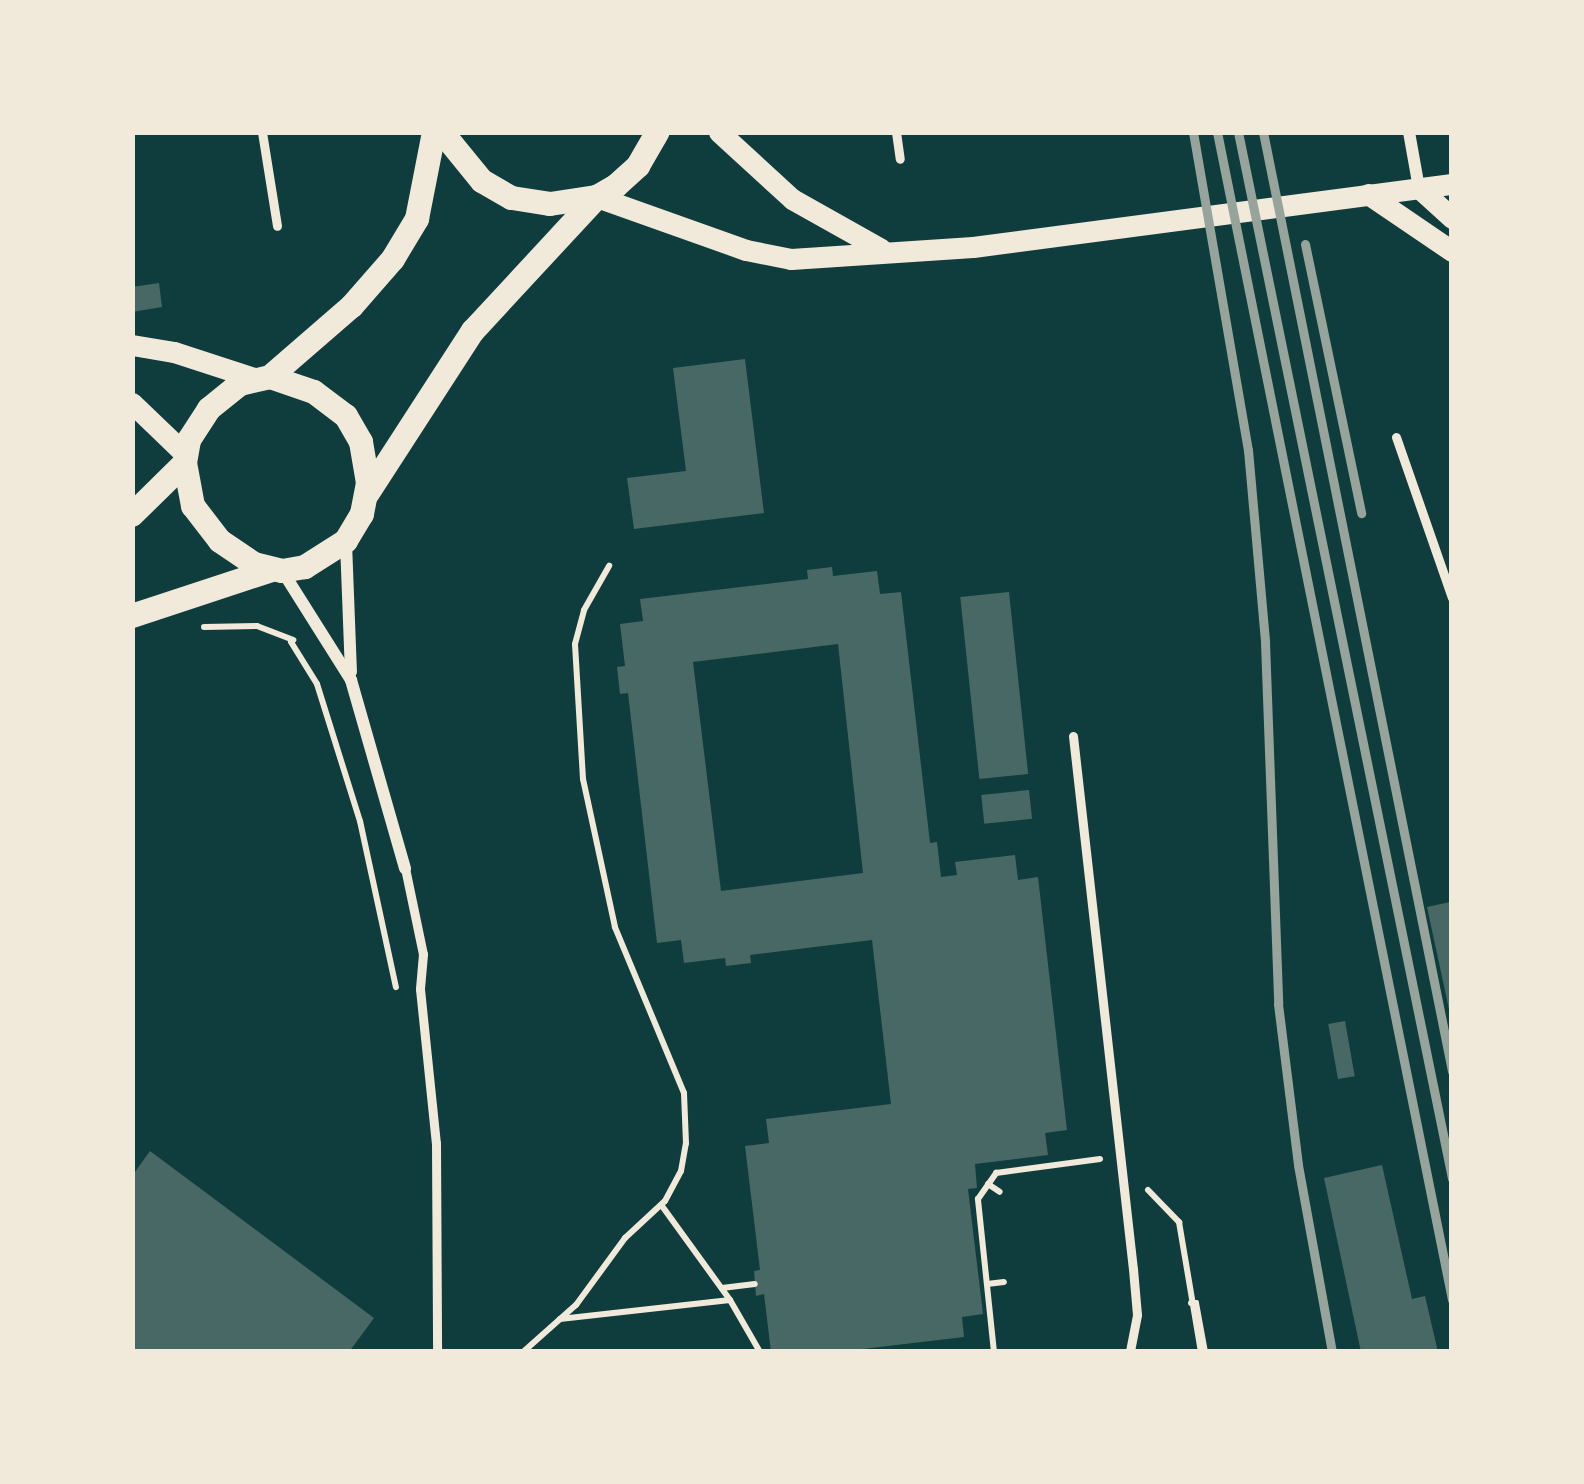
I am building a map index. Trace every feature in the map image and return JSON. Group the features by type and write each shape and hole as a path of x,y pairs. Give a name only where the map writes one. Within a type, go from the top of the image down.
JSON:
{"main road":[{"path":"438,132 469,171 512,197 550,204 597,197"},
{"path":"132,515 184,458 208,409 262,377 352,306 393,259 416,219 438,132"},
{"path":"132,616 277,570 305,567 346,542 367,495 473,331 597,197 638,166 658,132"},
{"path":"262,377 314,392 346,416 366,458 367,495"},
{"path":"184,458 193,506 203,522 234,553 277,570"}],"street":[{"path":"719,132 791,199 882,250"},
{"path":"1409,132 1419,188 1452,218"},
{"path":"597,197 768,255 824,258 882,250 973,248 1452,184"},
{"path":"1368,194 1452,251"},
{"path":"132,345 262,377"},
{"path":"132,403 184,458"},
{"path":"346,542 351,680 405,868"},
{"path":"277,570 315,619 351,680"}],"lane":[{"path":"262,132 278,226"},
{"path":"896,132 900,159"},
{"path":"1396,437 1452,598"},
{"path":"1073,736 1137,1315 1130,1352"},
{"path":"405,868 423,954 420,995 436,1143 436,1352"}],"path":[{"path":"523,1352 576,1305 625,1238 661,1204 681,1171 686,1103 615,927 594,840 578,728 575,644 584,610 609,566"},
{"path":"291,642 315,619"},
{"path":"199,628 257,626 291,642 317,684 360,821 399,1007"},
{"path":"994,1352 978,1199 996,1173 1143,1155 1149,1194 1179,1222 1202,1350"},
{"path":"988,1184 1000,1192"},
{"path":"661,1204 722,1288 760,1352"},
{"path":"987,1284 1004,1282"},
{"path":"722,1288 755,1284"},
{"path":"557,1320 730,1300"}],"building":[{"path":"159,283 162,307 132,312 132,287"},
{"path":"745,359 764,513 634,529 627,478 686,471 673,368"},
{"path":"832,567 833,576 877,571 880,594 901,592 930,843 937,842 941,877 957,875 955,862 1015,855 1018,880 1038,877 1067,1130 1045,1133 1048,1155 975,1164 977,1188 968,1189 983,1314 962,1317 964,1337 837,1352 771,1352 764,1294 756,1296 754,1271 760,1270 745,1146 769,1143 766,1119 891,1104 872,940 750,955 751,963 726,966 725,958 684,963 681,940 657,943 628,693 620,694 617,667 625,666 620,624 643,621 640,599 808,579 807,570","holes":["838,644 863,873 721,891 693,662"]},
{"path":"1009,592 1028,774 979,779 960,597"},
{"path":"1029,790 1032,819 984,824 981,795"},
{"path":"1450,902 1452,1014 1427,907"},
{"path":"1345,1021 1355,1076 1338,1079 1328,1024"},
{"path":"150,1151 374,1318 349,1352 132,1352 132,1176"},
{"path":"1382,1165 1412,1299 1425,1296 1438,1352 1361,1352 1324,1178"}],"railway":[{"path":"1193,132 1248,450 1265,642 1278,1004 1298,1165 1332,1352"},
{"path":"1217,132 1452,1300"},
{"path":"1238,132 1452,1178"},
{"path":"1263,132 1452,1071"},
{"path":"1305,244 1361,513"}]}
